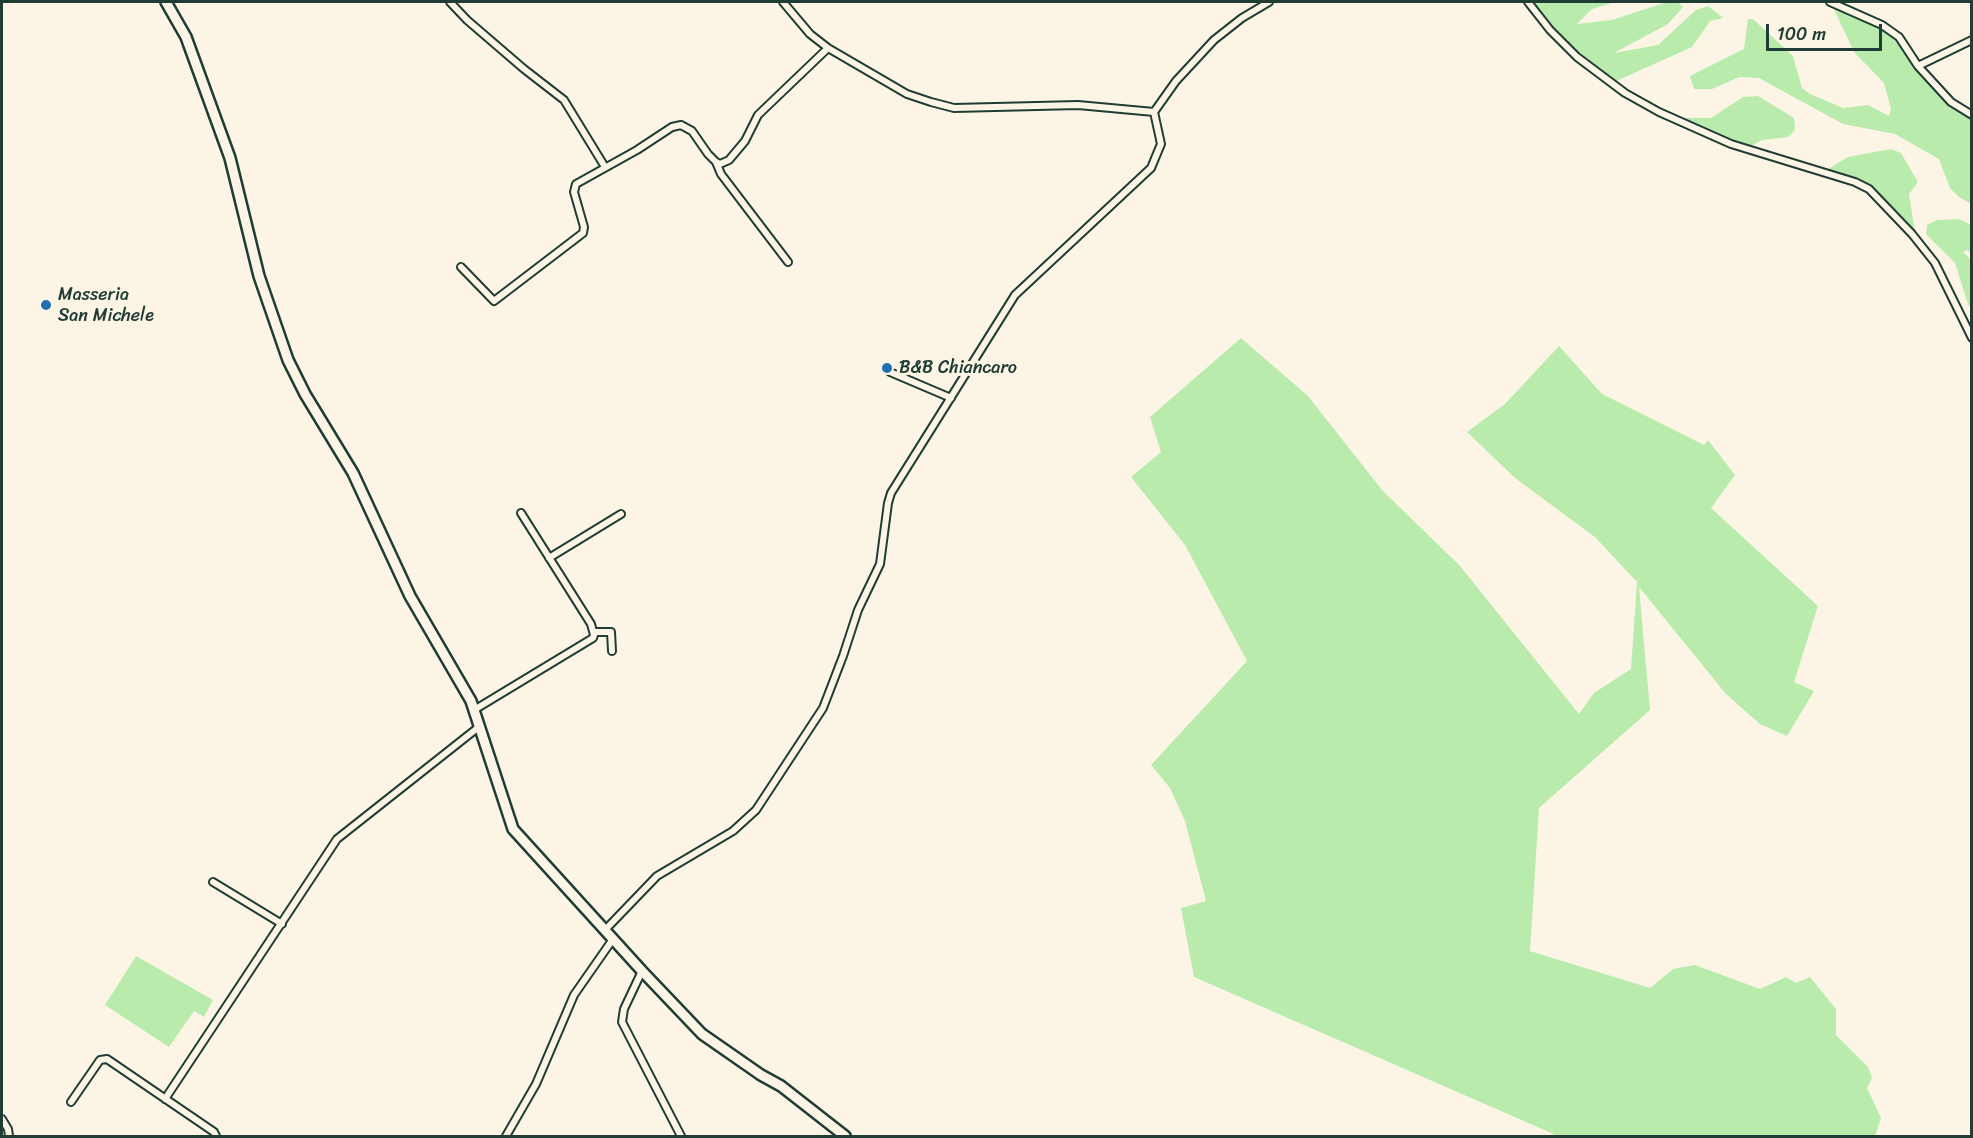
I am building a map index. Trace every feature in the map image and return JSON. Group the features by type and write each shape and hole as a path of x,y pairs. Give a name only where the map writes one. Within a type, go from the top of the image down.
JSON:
{"street":[{"path":"166,2 186,37 230,158 259,276 288,360 305,394 353,473 410,596 471,701 513,829 675,1007 714,1044 760,1075 781,1086 845,1137"},
{"path":"450,2 467,20 564,100 605,167"},
{"path":"783,2 810,34 828,48 907,94 954,108 1078,105 1154,112"},
{"path":"605,930 657,876 734,831 756,810 823,708 858,610 880,564 891,493 1019,290 1151,168 1161,144 1154,112 1176,81 1214,40 1242,18 1269,2"},
{"path":"1528,2 1550,30 1577,57 1625,93 1659,112 1731,144 1855,182 1869,189 1912,234 1935,263 1971,338"},
{"path":"1830,2 1882,25 1899,37 1918,66 1951,102 1971,115"},
{"path":"1918,66 1971,40"},
{"path":"716,162 720,164 729,160 745,141 758,115 828,48"},
{"path":"461,267 494,301 582,233 584,227 574,187 580,180 677,125 692,131 716,162 721,174 788,262"},
{"path":"890,372 951,398"},
{"path":"521,513 595,632"},
{"path":"549,558 621,514"},
{"path":"474,710 593,638 595,632"},
{"path":"595,632 611,632 612,651"},
{"path":"165,1099 337,839 480,726"},
{"path":"213,882 282,924"},
{"path":"507,1137 537,1084 574,995 613,939"},
{"path":"642,971 624,1009 622,1022 681,1137"},
{"path":"71,1102 103,1058 213,1132 216,1137"},
{"path":"2,1119 6,1124 9,1137"}],"green space":[{"path":"1534,2 1615,2 1592,9 1577,24 1612,20 1667,2 1678,2 1683,7 1668,24 1614,53 1658,45 1696,10 1708,6 1723,18 1710,21 1692,47 1614,82 1562,37"},
{"path":"1832,5 1879,27 1898,40 1920,72 1971,117 1971,204 1950,188 1939,159 1895,134 1843,124 1759,78 1739,77 1712,89 1694,89 1690,76 1744,49 1748,19 1753,19 1793,56 1802,88 1810,94 1843,108 1868,105 1889,116 1891,109 1884,83 1854,52"},
{"path":"1758,96 1794,118 1795,130 1788,137 1762,140 1749,147 1680,118 1711,118 1743,97"},
{"path":"1891,149 1901,153 1918,182 1909,194 1915,232 1868,185 1825,171 1848,157"},
{"path":"1959,219 1971,225 1971,253 1967,250 1963,252 1971,260 1971,309 1955,263 1926,234 1927,225 1937,220"},
{"path":"1241,338 1308,396 1382,490 1460,566 1579,714 1594,693 1631,669 1637,582 1595,537 1515,478 1467,432 1505,404 1559,346 1602,394 1704,445 1708,440 1735,475 1711,508 1818,606 1794,682 1814,691 1787,736 1760,724 1726,694 1639,587 1650,710 1539,808 1530,951 1650,988 1673,969 1695,965 1760,989 1786,977 1796,983 1810,977 1836,1009 1836,1035 1868,1067 1872,1078 1867,1088 1881,1118 1875,1136 1556,1136 1194,977 1181,908 1206,901 1185,821 1170,788 1151,765 1247,661 1185,545 1131,477 1161,452 1150,417"},
{"path":"136,956 213,1000 204,1017 194,1011 169,1047 105,1005"}],"place":[{"name":"Masseria San Michele","path":"46,305"},
{"name":"B&B Chiancaro","path":"887,368"}]}
